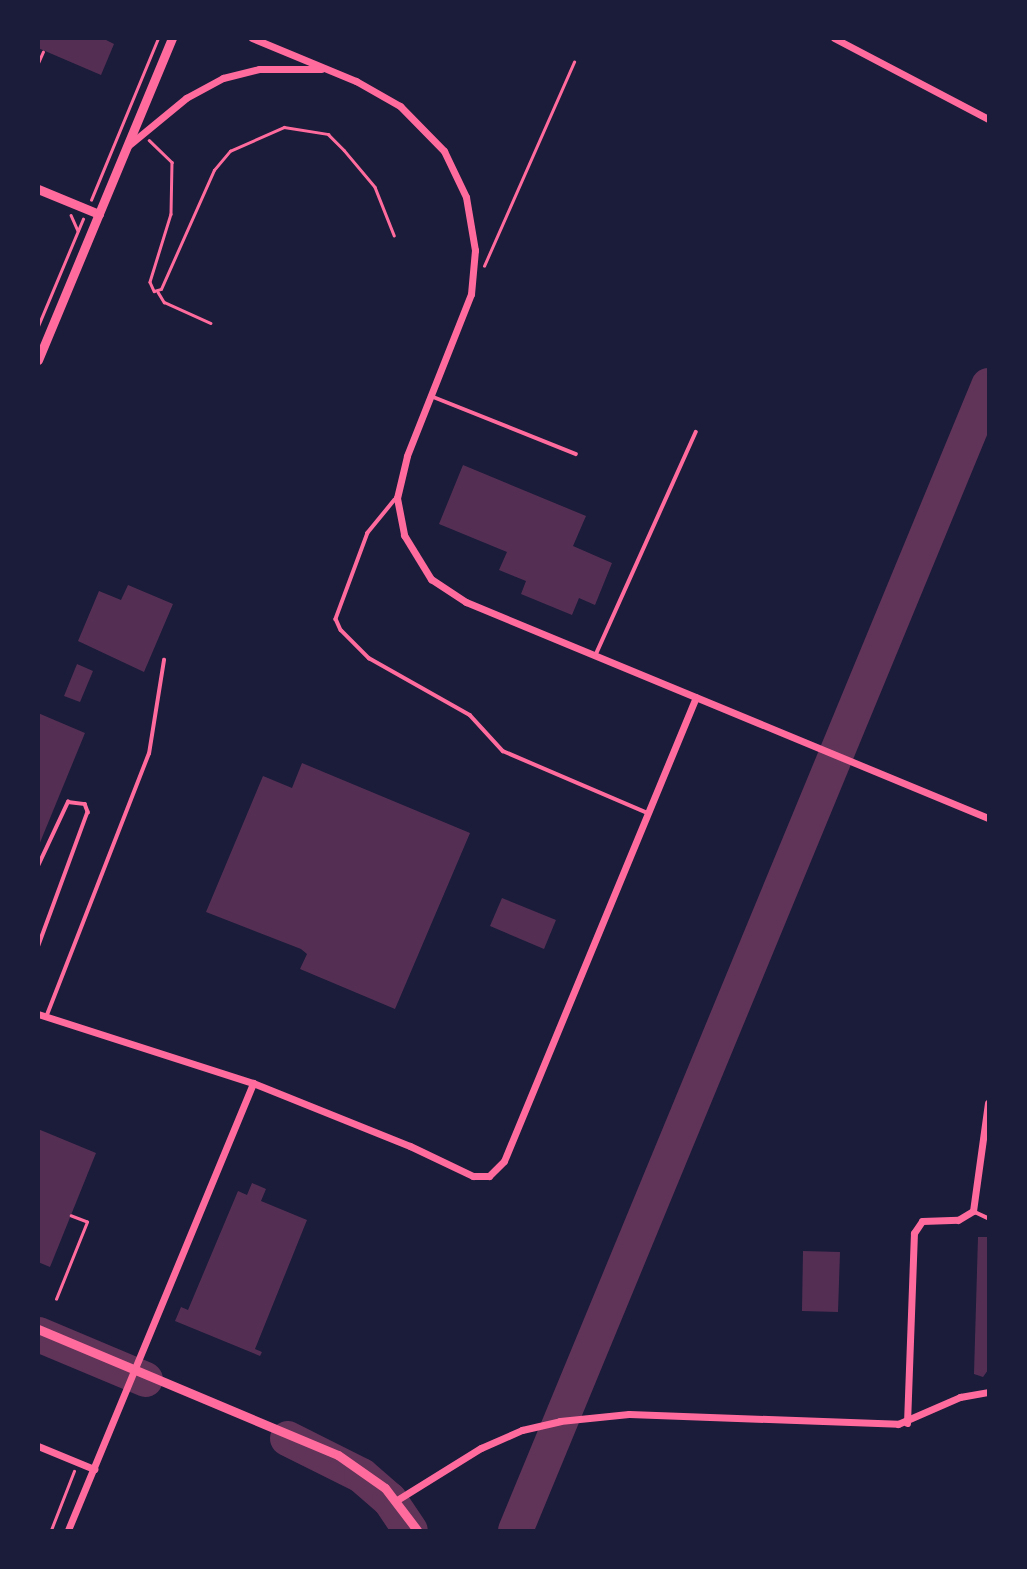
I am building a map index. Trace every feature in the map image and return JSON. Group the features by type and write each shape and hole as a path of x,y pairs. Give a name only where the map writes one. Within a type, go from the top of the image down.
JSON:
{"street":[{"path":"38,360 172,38"},
{"path":"252,38 329,70 400,106 444,151 471,214 475,250 471,294 401,470 397,498 412,553 443,588 596,655 989,818"},
{"path":"834,38 989,119"},
{"path":"126,147 186,98 223,78 285,67 329,70"},
{"path":"38,189 99,214"},
{"path":"42,1016 253,1083 410,1146 472,1176 495,1173 504,1161 696,697"},
{"path":"68,1531 253,1083"},
{"path":"907,1423 914,1233 922,1221 958,1220 973,1211 989,1103"},
{"path":"38,1329 338,1455 397,1500 417,1531"},
{"path":"397,1500 481,1448 522,1430 560,1421 629,1415 907,1423 960,1397 989,1391"},
{"path":"38,1446 94,1469"}],"lane":[{"path":"431,396 576,454"},
{"path":"596,655 696,432"},
{"path":"397,498 368,533 336,619 341,630 369,658 470,715 503,751 648,813"},
{"path":"42,1016 149,754 164,660"},
{"path":"38,866 68,802 85,804 88,813 38,948"},
{"path":"973,1211 989,1218"}],"path":[{"path":"38,326 158,38"},
{"path":"38,63 43,52"},
{"path":"481,271 574,62"},
{"path":"157,291 214,170 230,151 284,127 328,134 374,187 394,235"},
{"path":"141,135 163,149 172,162 171,214 150,282 164,302 211,323"},
{"path":"56,1299 87,1222 71,1216"},
{"path":"51,1531 75,1471"}],"building":[{"path":"38,38 102,38 114,44 101,75 38,48"},
{"path":"463,465 586,516 573,546 612,563 595,605 579,598 572,615 521,594 526,581 499,570 507,552 439,524"},
{"path":"128,585 173,604 144,672 78,641 99,591 121,600"},
{"path":"77,664 93,671 80,702 64,696"},
{"path":"38,713 85,733 39,845 38,845"},
{"path":"302,763 470,833 395,1009 300,969 307,954 301,949 206,912 263,776 292,788"},
{"path":"502,898 556,920 544,949 490,926"},
{"path":"38,1129 96,1153 50,1267 38,1262"},
{"path":"252,1183 266,1189 261,1201 307,1220 255,1349 262,1352 260,1356 175,1321 181,1307 188,1310 238,1191 247,1195"},
{"path":"978,1237 988,1237 988,1370 983,1377 974,1374"},
{"path":"803,1251 840,1252 838,1312 802,1311"}],"taxiway":[{"path":"515,1530 988,385"},
{"path":"38,1334 145,1379"},
{"path":"287,1438 361,1475 389,1499 410,1530"}]}
